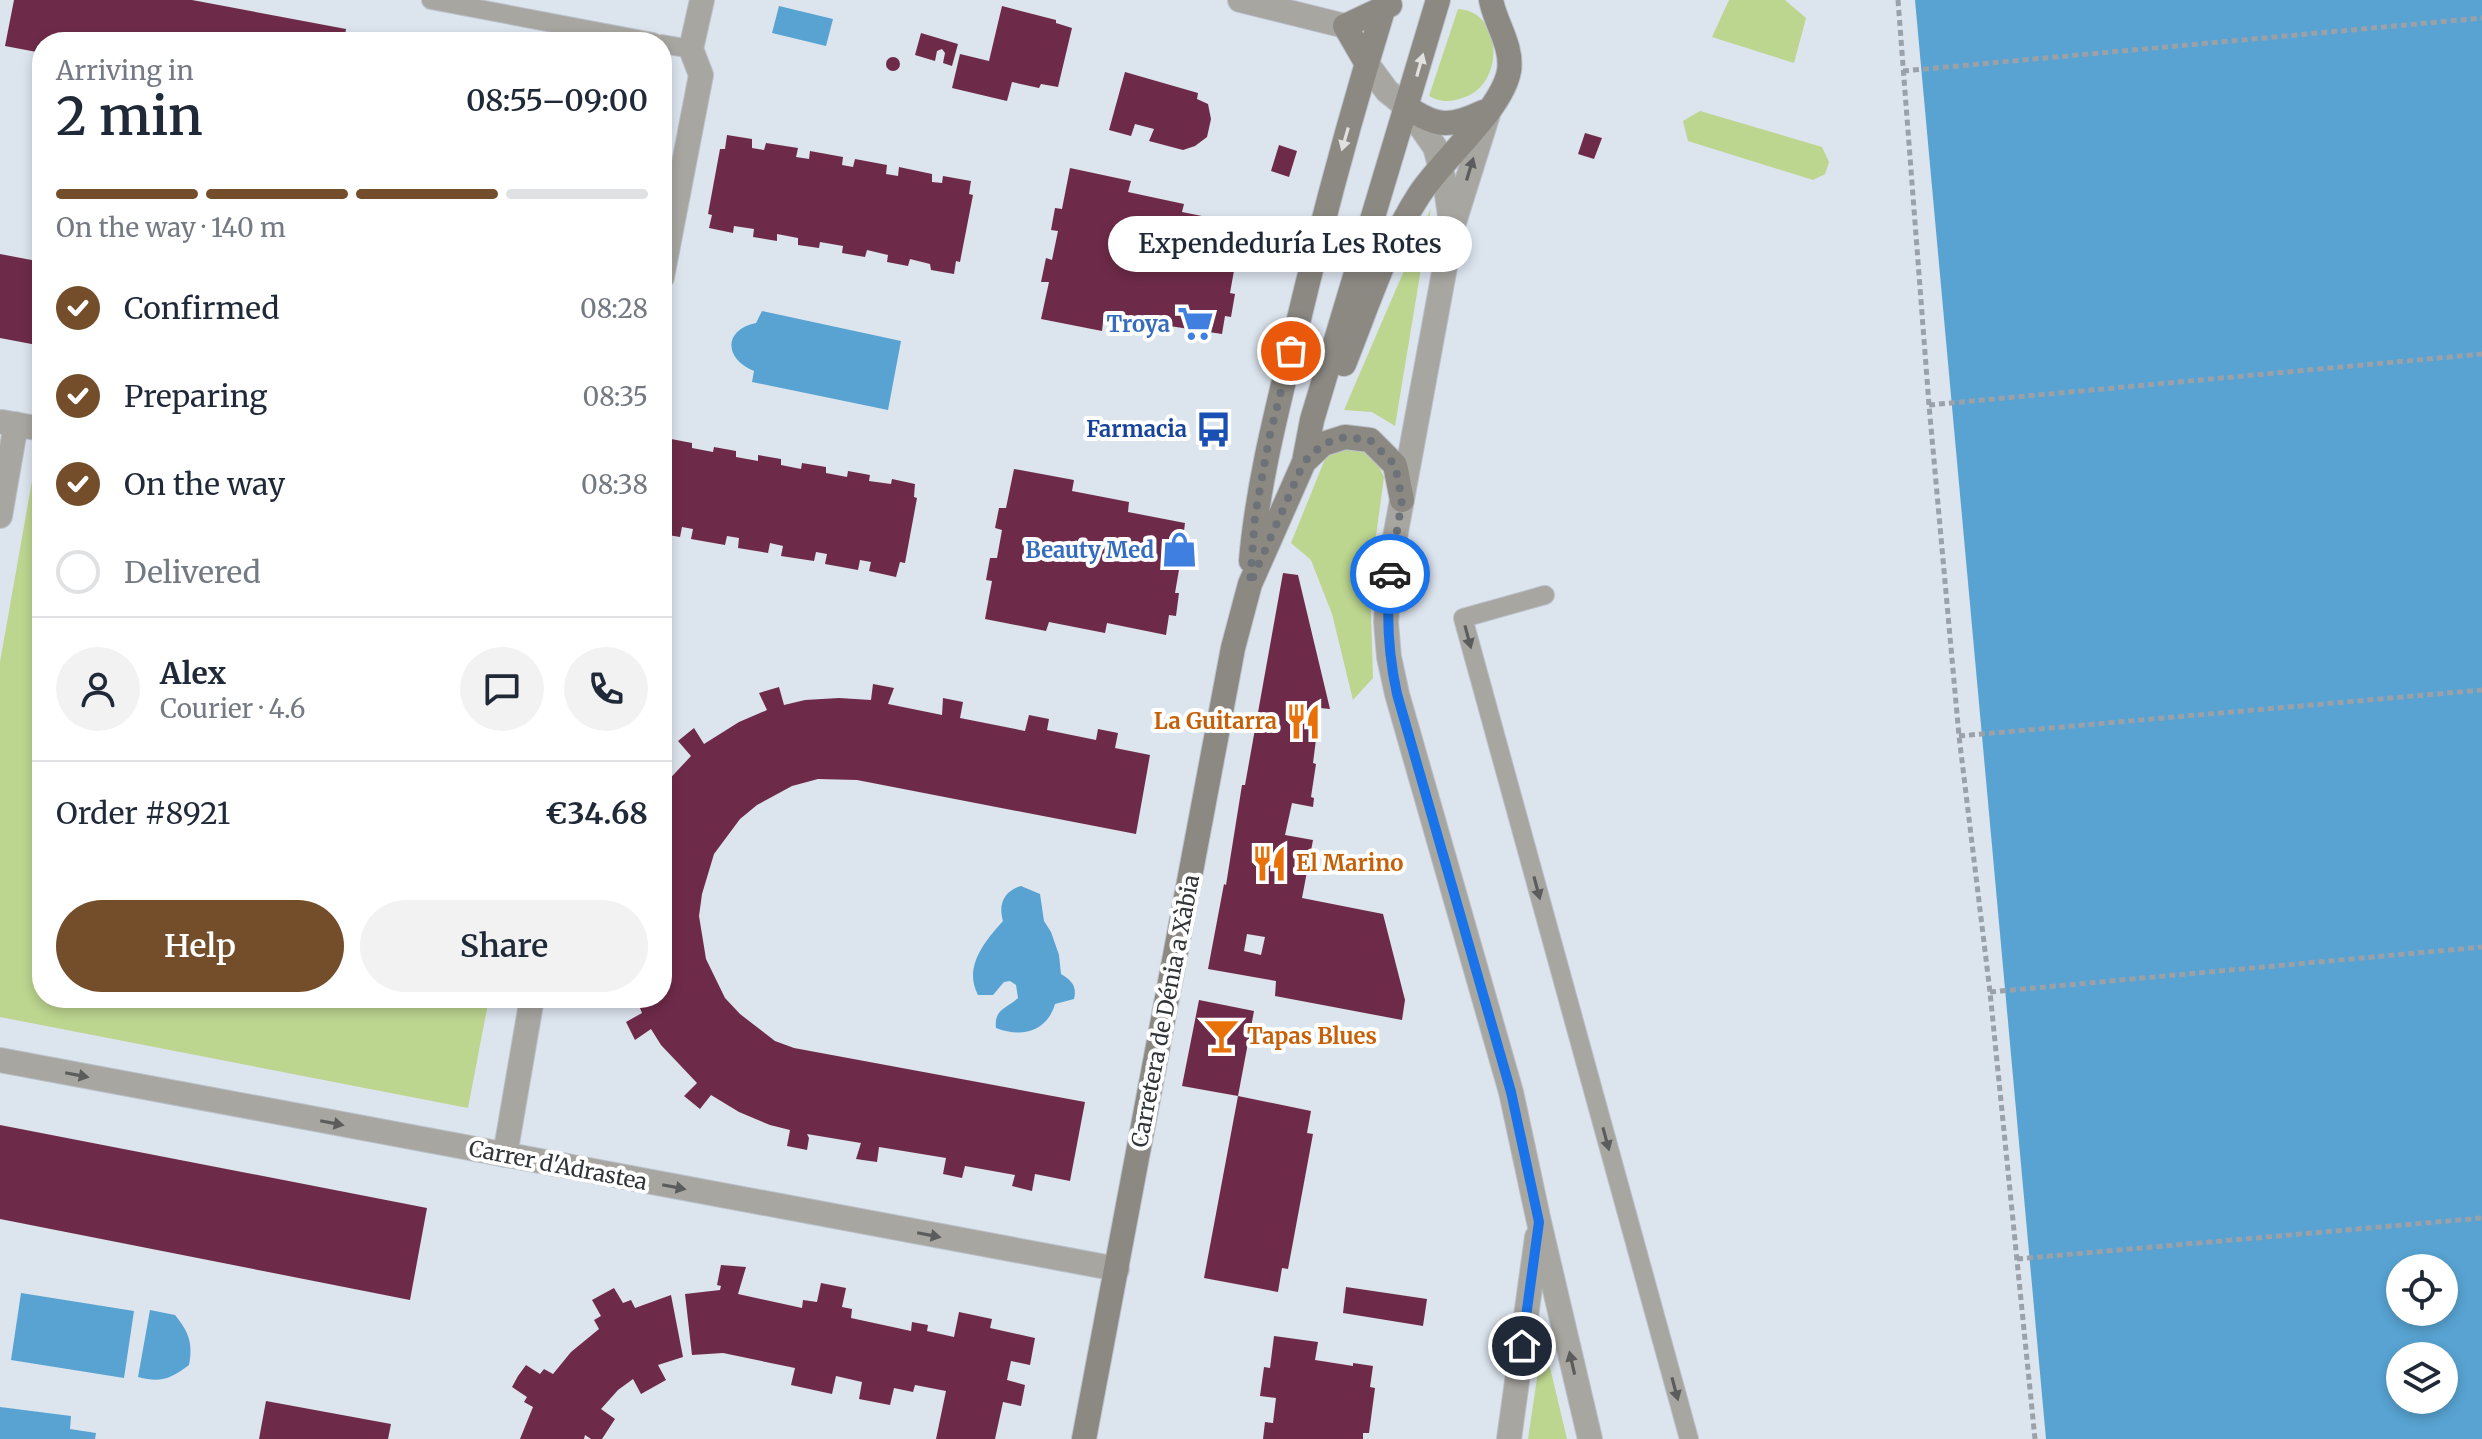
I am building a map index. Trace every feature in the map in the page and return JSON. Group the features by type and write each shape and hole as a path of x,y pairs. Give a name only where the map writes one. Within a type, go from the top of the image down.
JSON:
{"street":[{"path":"672,225 701,75 691,49 702,0"},
{"path":"1240,0 1345,26 1390,3"},
{"name":"Carretera de Dénia a Xàbia","path":"1084,1439 1233,648 1250,584 1304,462 1312,420 1438,0"},
{"path":"1304,462 1398,232 1440,164 1489,110 1504,87 1509,69 1507,46 1493,8 1472,0"},
{"name":"Carretera de Dénia a Xàbia","path":"1250,584 1255,516 1269,439 1326,207 1367,64 1390,3"},
{"path":"1345,26 1387,91 1426,120 1442,124 1465,121 1489,110"},
{"path":"1407,107 1430,138 1440,164 1452,229"},
{"path":"1489,110 1452,229 1402,500 1387,599 1389,657 1511,1092 1590,1439"},
{"path":"0,516 8,423 32,427"},
{"path":"1304,462 1323,444 1345,437 1370,440 1395,465 1402,500"},
{"path":"505,1155 530,1008"},
{"name":"Carrer d'Adrastea","path":"0,1060 1117,1269"},
{"path":"1509,1439 1539,1222"}],"lane":[{"path":"431,0 600,32"},
{"path":"672,46 691,49"},
{"path":"1545,595 1463,618 1689,1439"}],"path":[{"path":"1898,0 1929,405 1959,736 1990,992 2035,1439"},
{"path":"1903,71 2482,18"},
{"path":"1929,405 2482,354"},
{"path":"1959,736 2482,690"},
{"path":"1990,992 2482,947"},
{"path":"2017,1259 2482,1218"}],"green space":[{"path":"1729,0 1785,0 1806,18 1794,63 1712,37"},
{"path":"1458,9 1473,13 1484,22 1491,34 1492,64 1487,78 1478,89 1460,99 1442,101 1429,96"},
{"path":"1700,111 1822,147 1829,162 1825,174 1813,180 1688,141 1683,121"},
{"path":"1431,208 1395,426 1372,412 1344,410"},
{"path":"1348,447 1365,449 1376,460 1384,477 1370,580 1373,678 1353,700 1332,614 1311,560 1291,543 1327,454"},
{"path":"32,481 32,1008 487,1008 468,1108 0,1017 0,662"},
{"path":"1543,1338 1567,1439 1528,1439"}],"water":[{"path":"1915,0 2482,0 2482,1439 2046,1439"},
{"path":"779,6 833,19 826,46 772,33"},
{"path":"762,311 901,341 888,410 752,382 754,371 737,359 731,345 738,332 756,323"},
{"path":"1021,886 1040,894 1044,921 1059,955 1061,974 1073,984 1075,994 1074,999 1055,1004 1039,1027 1015,1032 996,1028 996,1022 1002,1010 1018,998 1016,985 1010,981 1004,982 993,995 978,995 973,974 983,946 1003,921 1001,909 1004,899 1010,891"},
{"path":"21,1293 134,1311 124,1378 11,1360"},
{"path":"150,1310 175,1315 187,1332 190,1344 189,1365 171,1377 159,1380 138,1377"},
{"path":"0,1407 71,1416 70,1429 96,1433 95,1439 0,1439"}],"building":[{"path":"14,0 192,0 346,29 346,32 32,32 32,51 5,46"},
{"path":"1002,6 1056,20 1056,23 1072,28 1058,87 1041,84 1039,88 1012,82 1007,101 952,88 960,54 989,61"},
{"path":"921,33 958,44 952,66 943,63 945,53 942,49 937,51 935,61 915,55"},
{"path":"893,57 900,64 893,71 886,64"},
{"path":"1125,72 1198,93 1197,99 1208,104 1211,119 1207,137 1183,150 1149,141 1154,129 1135,124 1131,136 1109,130"},
{"path":"1585,133 1602,138 1594,159 1578,154"},
{"path":"727,135 752,139 752,148 764,150 766,143 798,148 796,157 809,159 810,151 843,157 842,165 853,167 855,159 887,165 886,174 898,176 899,167 932,174 932,182 942,183 943,176 971,181 969,194 973,195 960,262 956,261 954,274 931,270 930,264 910,259 908,266 887,262 888,255 867,250 865,257 842,253 843,246 820,242 819,248 798,245 798,238 777,234 777,241 753,237 754,229 734,226 733,233 709,228 712,215 708,214 720,149 725,149"},
{"path":"1279,145 1297,151 1289,177 1271,171"},
{"path":"1070,168 1131,181 1128,192 1184,204 1182,212 1242,224 1239,241 1245,241 1241,265 1235,265 1230,293 1235,294 1231,317 1225,316 1222,334 1163,325 1160,334 1103,322 1102,331 1041,319 1049,282 1041,282 1046,258 1052,260 1058,231 1051,230 1055,208 1062,209"},
{"path":"0,254 32,260 32,344 0,338"},
{"path":"672,439 692,443 692,448 713,452 714,447 736,451 736,457 758,461 758,455 781,459 781,465 801,469 802,463 826,467 826,473 847,477 848,471 870,475 869,481 891,484 892,479 915,484 914,497 917,498 905,563 900,562 896,577 869,571 871,562 860,560 858,570 825,564 827,554 816,552 814,561 781,556 783,546 770,543 768,553 738,548 739,538 727,536 725,545 691,539 693,529 682,527 680,537 672,536"},
{"path":"1014,469 1074,480 1072,491 1129,502 1128,512 1185,523 1183,539 1189,541 1185,563 1180,564 1175,593 1179,593 1176,616 1169,615 1166,635 1107,623 1105,633 1049,622 1046,631 985,619 992,581 986,580 990,558 997,558 1002,530 995,528 999,508 1006,508"},
{"path":"1283,573 1298,575 1330,709 1320,708 1313,763 1316,764 1311,797 1314,798 1313,807 1292,803 1285,835 1313,840 1302,898 1383,914 1405,1000 1402,1020 1275,996 1276,981 1208,969 1226,885 1242,785 1245,785","holes":["1247,934 1265,937 1261,955 1244,951"]},
{"path":"873,684 894,688 888,704 942,715 943,698 963,702 960,718 1025,731 1029,715 1049,719 1047,730 1096,740 1098,729 1118,733 1115,748 1150,755 1136,834 857,780 818,779 792,786 757,805 740,819 714,854 699,916 706,959 725,998 775,1041 794,1048 1085,1102 1070,1181 1035,1174 1032,1191 1012,1186 1015,1175 965,1166 962,1178 943,1174 946,1158 879,1147 877,1162 856,1159 861,1143 807,1134 807,1150 787,1146 790,1130 739,1112 711,1095 700,1109 684,1096 697,1083 661,1045 651,1029 635,1040 626,1022 642,1013 640,1008 672,1008 672,776 691,756 678,741 694,728 704,744 739,722 767,710 759,693 779,687 784,705 839,698 871,700"},
{"name":"Tapas Blues","path":"1199,1000 1254,1011 1238,1096 1182,1086"},
{"path":"1238,1096 1311,1111 1307,1133 1313,1134 1288,1269 1282,1268 1278,1292 1204,1278"},
{"path":"0,1125 427,1208 410,1300 0,1219"},
{"path":"721,1265 746,1267 738,1294 802,1308 803,1300 817,1302 821,1283 846,1288 842,1307 852,1309 851,1318 911,1331 912,1322 928,1325 927,1331 954,1337 959,1312 992,1319 990,1328 1035,1338 1030,1365 1011,1361 1007,1380 1025,1385 1021,1406 1003,1402 995,1439 936,1439 946,1391 915,1385 913,1392 894,1388 890,1405 859,1399 862,1382 836,1376 832,1394 791,1385 795,1368 723,1353 692,1355 685,1294 720,1290 721,1286 717,1285"},
{"path":"1346,1287 1427,1299 1423,1326 1343,1313"},
{"path":"614,1288 623,1303 631,1300 635,1308 671,1295 683,1357 658,1365 666,1380 641,1394 633,1379 618,1390 601,1409 615,1419 602,1439 591,1439 585,1435 584,1439 520,1439 533,1407 524,1402 527,1397 512,1387 518,1376 526,1365 540,1374 544,1369 553,1374 571,1352 599,1329 594,1320 601,1316 592,1300"},
{"path":"1274,1336 1318,1342 1315,1360 1373,1366 1370,1387 1375,1388 1369,1433 1363,1433 1363,1439 1263,1439 1265,1422 1273,1423 1276,1398 1260,1396 1264,1367 1270,1368"},
{"path":"266,1401 391,1424 388,1439 259,1439"}],"way so far":[{"path":"1291,351 1269,439 1255,516 1250,584 1304,462 1323,444 1345,437 1370,440 1395,465 1402,500 1390,574"}],"place":[{"name":"Troya","path":"1196,324"},
{"name":"Expendeduría Les Rotes","path":"1291,351"},
{"name":"Farmacia","path":"1213,429"},
{"name":"Beauty Med","path":"1180,550"},
{"name":"La Guitarra","path":"1303,721"},
{"name":"El Marino","path":"1270,863"},
{"name":"Tapas Blues","path":"1221,1036"}],"route":[{"path":"1390,574 1386,622 1397,694 1511,1092 1539,1222 1522,1346"}]}
